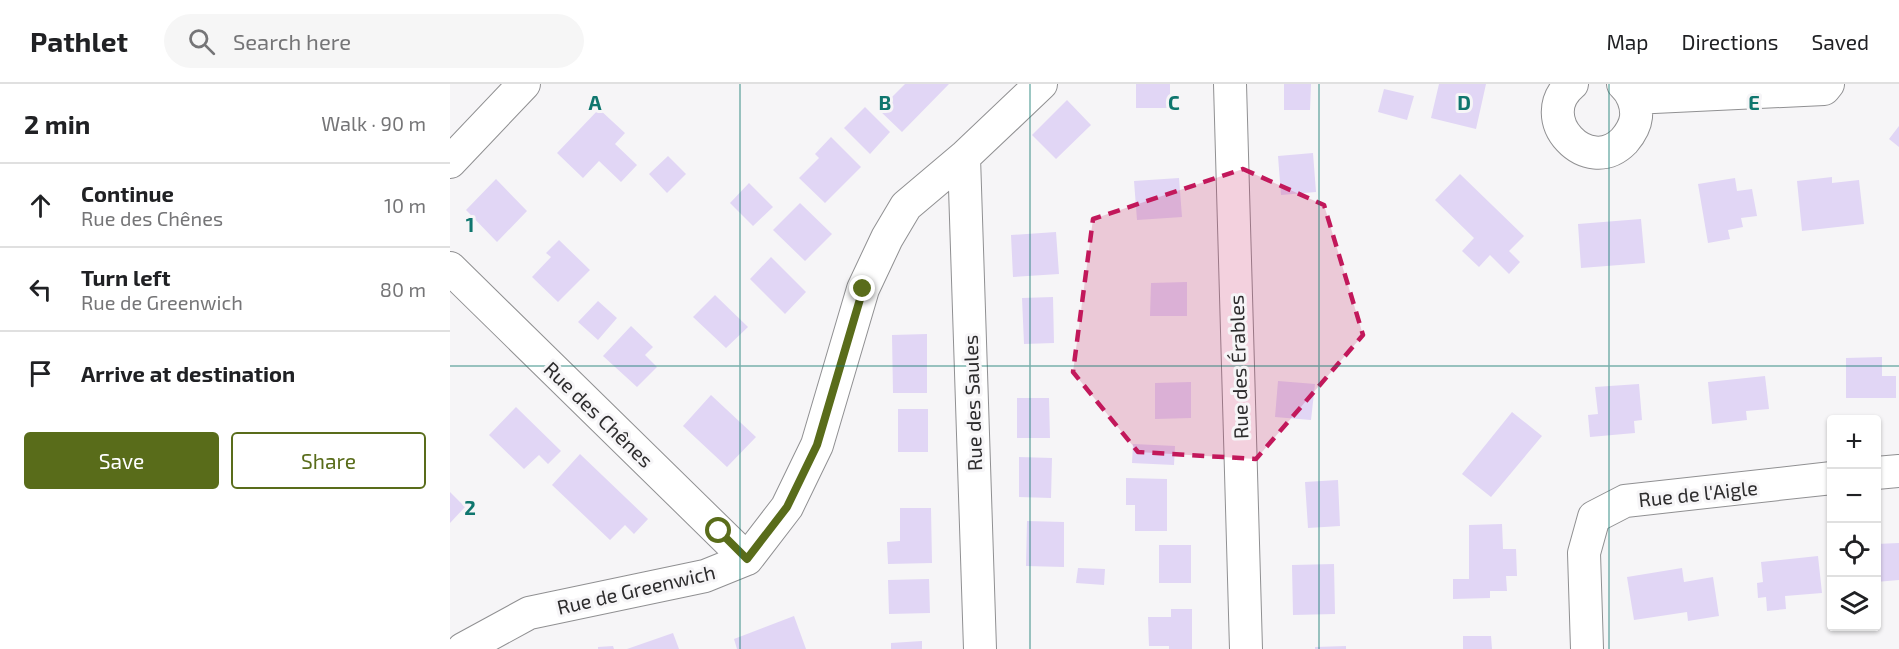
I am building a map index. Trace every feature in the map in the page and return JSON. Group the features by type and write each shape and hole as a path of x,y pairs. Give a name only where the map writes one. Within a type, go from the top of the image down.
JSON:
{"street":[{"path":"450,162 524,84"},
{"path":"747,559 787,507 817,445 863,289 887,238 906,206 964,157 1041,84"},
{"name":"Rue des Érables","path":"1230,84 1246,649"},
{"path":"1572,84 1561,99 1558,112 1559,125 1574,145 1598,153 1610,150 1625,139 1635,123 1636,111 1628,91 1824,89 1828,84"},
{"name":"Rue des Saules","path":"964,157 980,649"},
{"name":"Rue des Chênes","path":"450,268 747,559"},
{"path":"1881,473 1899,471"},
{"name":"Rue de l'Aigle","path":"1587,649 1584,553 1594,517 1624,501 1827,479"},
{"name":"Rue de Greenwich","path":"464,649 529,614 705,576 747,559"}],"highlighted area":[{"path":"1243,169 1324,205 1363,335 1256,459 1138,452 1073,372 1093,219"}],"building":[{"path":"905,84 949,84 902,132 879,110"},
{"path":"1136,84 1170,84 1170,108 1136,108"},
{"path":"1284,84 1311,84 1310,110 1284,110"},
{"path":"1439,84 1486,84 1476,129 1431,118"},
{"path":"1384,89 1414,96 1407,120 1378,112"},
{"path":"1067,100 1091,125 1056,159 1032,135"},
{"path":"865,107 890,132 870,154 844,128"},
{"path":"599,109 625,133 615,144 637,165 621,182 599,161 583,178 557,153"},
{"path":"1899,126 1899,147 1889,139"},
{"path":"831,137 861,167 825,203 799,178 819,158 815,154"},
{"path":"1313,153 1316,192 1281,195 1278,156"},
{"path":"668,156 686,174 667,193 649,174"},
{"path":"1460,174 1524,236 1509,251 1520,262 1509,274 1490,255 1479,267 1462,251 1474,238 1435,200"},
{"path":"1832,177 1832,183 1859,180 1864,224 1802,231 1797,181"},
{"path":"1179,178 1182,217 1137,220 1134,181"},
{"path":"1735,178 1737,191 1752,189 1757,216 1741,218 1743,227 1728,230 1730,239 1708,243 1698,184"},
{"path":"496,179 527,211 497,242 466,210"},
{"path":"749,183 773,207 753,226 730,203"},
{"path":"800,203 832,234 805,261 773,230"},
{"path":"1641,219 1645,263 1581,268 1578,224"},
{"path":"1056,232 1059,274 1013,277 1011,235"},
{"path":"559,240 590,270 558,302 532,277 551,257 546,253"},
{"path":"771,257 806,292 785,314 750,279"},
{"path":"1187,282 1187,316 1150,316 1151,283"},
{"path":"715,295 748,327 726,348 693,317"},
{"path":"1053,297 1054,343 1024,344 1022,298"},
{"path":"598,301 617,318 598,340 578,322"},
{"path":"631,326 653,347 645,355 657,367 637,387 603,356"},
{"path":"927,334 927,393 893,393 892,335"},
{"path":"1882,357 1882,376 1896,376 1896,398 1846,398 1846,358"},
{"path":"1765,376 1769,409 1746,411 1747,420 1712,424 1708,382"},
{"path":"1278,381 1315,384 1311,420 1275,417"},
{"path":"1191,382 1191,418 1155,419 1155,383"},
{"path":"1639,384 1642,420 1634,421 1635,433 1590,437 1588,415 1598,414 1595,387"},
{"path":"711,395 756,437 727,467 683,426"},
{"path":"1017,398 1049,398 1050,438 1017,438"},
{"path":"516,407 561,451 548,464 539,455 524,469 489,435"},
{"path":"898,409 928,409 928,452 898,452"},
{"path":"1512,412 1542,436 1491,497 1462,474"},
{"path":"1133,444 1175,446 1174,465 1132,463"},
{"path":"580,454 648,519 634,534 625,525 610,540 552,485"},
{"path":"1019,457 1052,458 1051,498 1019,497"},
{"path":"1126,478 1167,479 1167,531 1135,531 1135,505 1126,505"},
{"path":"1338,480 1340,526 1308,528 1305,482"},
{"path":"450,492 465,507 450,523"},
{"path":"900,508 931,508 932,563 888,564 887,542 900,541"},
{"path":"1027,521 1064,522 1064,567 1026,566"},
{"path":"1502,524 1503,549 1516,549 1517,576 1506,576 1507,591 1490,591 1490,598 1453,599 1453,579 1469,579 1469,525"},
{"path":"1899,543 1899,580 1881,582 1881,544"},
{"path":"1159,545 1191,545 1191,583 1159,583"},
{"path":"1818,556 1822,593 1785,596 1786,609 1767,611 1766,597 1758,598 1757,583 1763,582 1761,562"},
{"path":"1334,564 1335,614 1293,615 1292,565"},
{"path":"1078,568 1105,569 1104,585 1076,583"},
{"path":"1682,568 1684,582 1713,577 1719,616 1688,621 1687,612 1634,620 1627,577"},
{"path":"929,579 930,613 889,614 888,580"},
{"path":"1171,609 1192,609 1192,649 1149,646 1148,617 1171,617"},
{"path":"794,616 806,649 737,649 734,639"},
{"path":"673,633 679,649 627,649"},
{"path":"1463,636 1491,636 1492,649 1463,649"},
{"path":"922,641 922,649 891,649 891,643"},
{"path":"613,646 614,649 598,649 598,647"},
{"path":"1346,646 1346,649 1315,649 1315,647"}],"route":[{"path":"719,531 747,559 787,507 817,445 863,289"}]}
